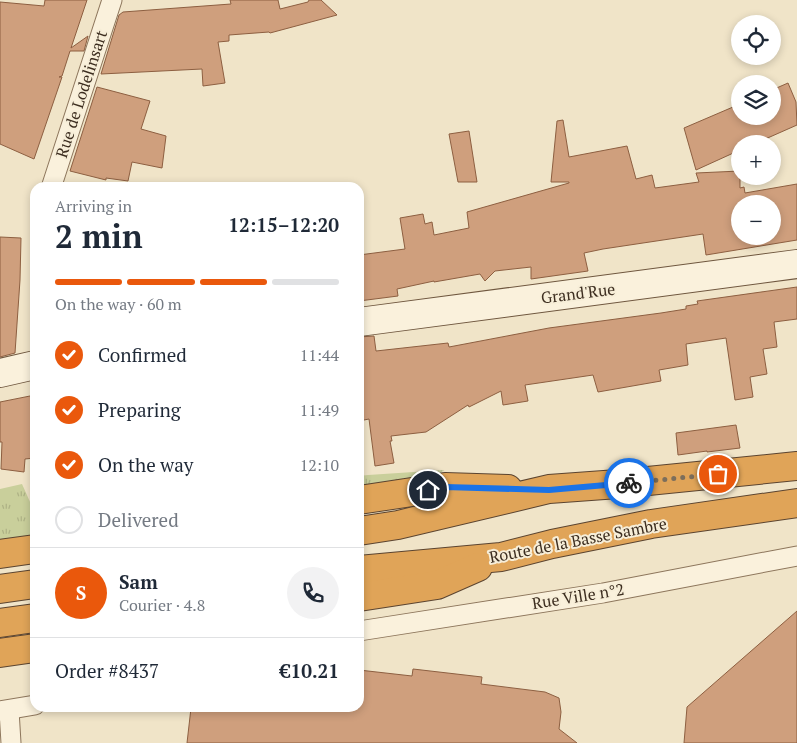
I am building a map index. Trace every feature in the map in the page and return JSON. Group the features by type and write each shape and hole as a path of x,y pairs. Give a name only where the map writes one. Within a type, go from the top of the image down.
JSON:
{"highway":[{"path":"364,499 445,487 549,490 797,466"},
{"path":"364,530 398,525 549,490"},
{"name":"Route de la Basse Sambre","path":"364,570 501,557 552,544 651,524 797,503"},
{"path":"728,512 797,511"},
{"path":"0,554 30,550"},
{"path":"364,596 436,585 501,557"},
{"path":"0,589 30,585"},
{"path":"0,623 30,619"},
{"path":"0,653 30,649"}],"street":[{"name":"Rue de Lodelinsart","path":"53,182 112,0"},
{"name":"Grand'Rue","path":"364,321 797,264"},
{"path":"0,373 30,366"},
{"name":"Rue Ville n°2","path":"364,630 604,593 797,556"},
{"path":"11,743 5,710 30,706"}],"green space":[{"path":"444,470 432,480 364,489 364,476"},
{"path":"22,484 30,502 30,539 0,543 0,489"}],"building":[{"path":"45,0 87,0 71,48 88,36 84,51 70,51 62,76 59,77 62,77 34,159 0,144 0,2 44,6"},
{"path":"230,0 278,0 280,9 308,2 309,0 321,0 337,15 270,33 229,35 229,41 218,42 225,83 203,86 202,69 101,74 119,15 123,12 231,4"},
{"path":"788,83 796,102 797,125 774,135 731,135 731,154 696,170 684,128 731,108 731,125 781,125 781,86"},
{"path":"97,87 150,101 141,129 166,136 162,168 132,162 128,181 106,178 106,180 70,171"},
{"path":"563,120 569,157 627,146 636,179 652,175 655,188 699,182 696,173 731,171 731,185 740,185 740,188 744,187 745,193 797,184 797,240 781,243 781,195 731,195 731,245 767,245 706,255 703,234 584,253 588,271 531,279 531,267 495,271 485,281 480,274 434,281 397,289 398,296 364,300 364,254 405,249 400,218 423,214 425,224 432,222 434,235 469,228 467,212 569,182 551,182 557,121"},
{"path":"469,131 477,182 458,182 449,134"},
{"path":"0,237 21,238 15,353 0,357"},
{"path":"797,287 797,319 774,322 777,347 763,349 767,374 750,377 753,397 735,400 726,338 686,344 688,365 659,370 661,381 598,392 593,375 525,385 528,401 503,405 501,391 469,407 468,405 426,432 391,436 392,441 390,441 394,463 375,466 369,419 364,420 364,337 374,336 376,351 448,343 449,347 549,328 686,309 686,306 698,304 697,301"},
{"path":"30,396 30,458 25,459 24,472 1,469 0,402"},
{"path":"736,425 740,448 678,455 676,433"},
{"path":"797,611 797,743 684,743 687,707"},
{"path":"413,669 482,677 481,684 545,692 559,698 561,712 559,729 577,743 187,743 191,712 364,712 364,671 412,676"}],"way so far":[{"path":"629,483 718,474"}],"route":[{"path":"428,490 445,487 549,490 629,483"}]}
